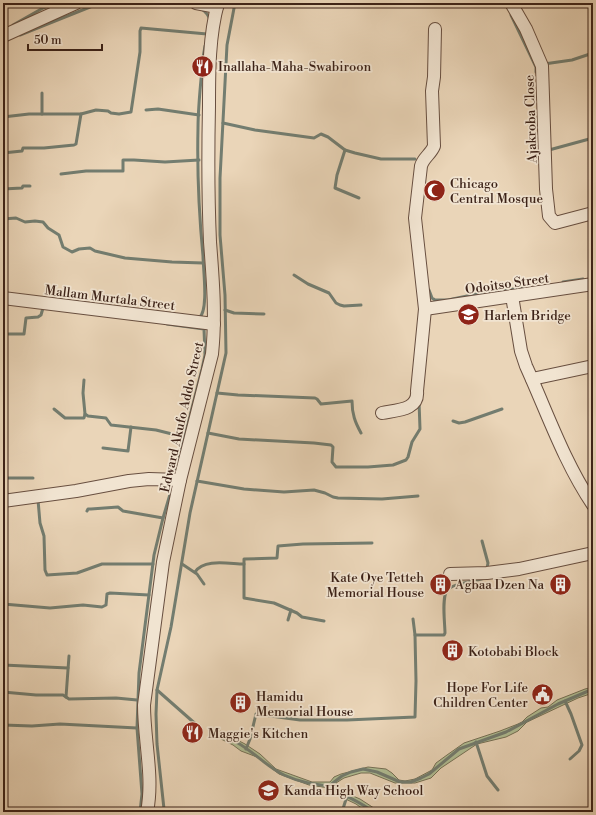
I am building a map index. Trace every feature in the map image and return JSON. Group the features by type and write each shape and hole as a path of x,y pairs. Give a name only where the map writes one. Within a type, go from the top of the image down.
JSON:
{"street":[{"path":"3,36 76,3"},
{"path":"196,3 217,5"},
{"name":"Ajakroba Close","path":"511,3 526,29 542,66 546,189 550,216 555,223 593,213"},
{"name":"Edward Akufo Addo Street","path":"147,812 150,800 150,786 144,719 145,698 163,562 180,480 212,354 215,305 209,217 208,142 210,54 217,5"},
{"path":"382,414 411,406 416,402 417,397 425,309 415,218 420,166 432,152 434,146 432,91 436,29"},
{"name":"Odoitso Street","path":"425,309 593,284"},
{"path":"512,296 521,351 563,450 584,492 593,505"},
{"name":"Mallam Murtala Street","path":"3,298 214,324"},
{"path":"532,379 593,366"},
{"path":"3,500 76,491 129,480 180,480"},
{"path":"450,574 487,573 519,569 593,553"}],"green space":[{"path":"593,687 593,693 578,698 527,722 518,731 506,737 477,744 441,768 431,778 415,783 395,783 370,773 361,773 344,778 336,783 339,790 360,799 380,812 367,812 356,804 331,792 329,788 309,785 279,774 257,757 241,751 217,737 220,731 260,754 276,769 312,782 330,782 334,777 341,774 368,767 386,769 399,780 405,781 415,779 432,770 436,763 464,743 518,724 541,708 548,707 557,700"}],"waterway":[{"path":"13,25 43,8 56,3"},
{"path":"20,35 100,3"},
{"path":"169,3 195,7"},
{"path":"163,812 164,809 157,744 157,690 171,627 190,513 226,353 225,295 220,235 220,178 227,45 235,3"},
{"path":"503,3 508,8"},
{"path":"200,8 204,10 210,21"},
{"path":"511,15 536,67 536,72"},
{"path":"3,117 29,114 81,114 96,110 119,114 131,112 140,52 141,28 207,34"},
{"path":"199,318 202,314 205,298 200,224 198,160 198,119 205,46"},
{"path":"544,64 572,60 593,53"},
{"path":"4,117 5,80"},
{"path":"42,93 42,114"},
{"path":"146,110 158,109 199,115"},
{"path":"3,153 22,151 23,148 44,148 74,145 76,144 81,114"},
{"path":"223,123 255,130 314,138 321,134 328,137 345,150 355,153 381,159 415,159"},
{"path":"549,150 593,138"},
{"path":"345,150 337,175 335,188 359,198"},
{"path":"61,174 86,171 123,171 123,160 165,162 199,160"},
{"path":"3,189 30,186"},
{"path":"3,219 16,218 25,222 43,222 48,228 59,235 63,247 72,252 79,249 90,248 95,251 125,258 203,263"},
{"path":"294,275 308,284 329,293 336,303 340,305 361,305"},
{"path":"563,282 583,279"},
{"path":"429,290 432,298 435,300 448,300 491,291 536,287"},
{"path":"3,334 24,334 26,318 38,317 41,315 43,308"},
{"path":"225,310 234,313 264,314"},
{"path":"167,324 204,329 205,355 176,470 169,474"},
{"path":"84,380 83,393 85,414 88,416 106,418 111,425 156,430 184,437"},
{"path":"217,393 315,398 321,404 352,401 354,418 361,433"},
{"path":"208,433 239,439 331,445 333,447 332,462 336,467 393,465 406,460 412,442 420,429 419,401"},
{"path":"54,409 65,418 84,418 85,414"},
{"path":"453,421 459,423 465,422 502,409"},
{"path":"103,448 128,451 131,427"},
{"path":"3,476 5,478 33,478"},
{"path":"5,478 7,495"},
{"path":"197,481 244,489 284,492 314,490 338,498 382,499 418,496"},
{"path":"140,812 142,794 137,728 139,673 154,555 171,491 168,485 165,485"},
{"path":"38,500 40,523 44,536 45,570 47,575 77,573 102,564 153,564"},
{"path":"87,511 88,509 118,507 123,511 163,518"},
{"path":"482,541 488,563 487,568"},
{"path":"195,572 204,565 211,563 244,564 244,559 277,558 278,546 303,544 372,543"},
{"path":"182,564 197,574 204,584"},
{"path":"244,564 244,598 274,603 297,613 302,617 324,621"},
{"path":"415,635 444,635 444,603 448,589 460,584 485,578"},
{"path":"3,604 50,608 83,605 102,607 106,605 107,594 110,593 149,595"},
{"path":"288,620 291,610"},
{"path":"246,749 256,714 300,720 347,720 415,717 416,681 415,635 413,619"},
{"path":"66,697 69,656"},
{"path":"3,665 68,668"},
{"path":"215,736 236,742 278,772 306,782 329,786 342,776 363,769 377,772 400,782 411,782 429,774 459,749 506,732 558,704 593,689"},
{"path":"157,690 199,727"},
{"path":"3,692 36,695 63,695 69,699 116,698 137,700"},
{"path":"565,701 582,745 579,751 570,759"},
{"path":"3,725 32,726 60,724 137,728"},
{"path":"476,742 487,776 498,790"},
{"path":"329,786 373,812"},
{"path":"342,812 347,796"}],"place":[{"name":"Inallaha-Maha-Swabiroon","path":"203,66"},
{"name":"Chicago Central Mosque","path":"434,190"},
{"name":"Harlem Bridge","path":"468,315"},
{"name":"Kate Oye Tetteh Memorial House","path":"440,584"},
{"name":"Agbaa Dzen Na","path":"560,584"},
{"name":"Kotobabi Block","path":"453,651"},
{"name":"Hope For Life Children Center","path":"543,694"},
{"name":"Hamidu Memorial House","path":"240,703"},
{"name":"Maggie's Kitchen","path":"192,733"},
{"name":"Kanda High Way School","path":"268,790"}]}
